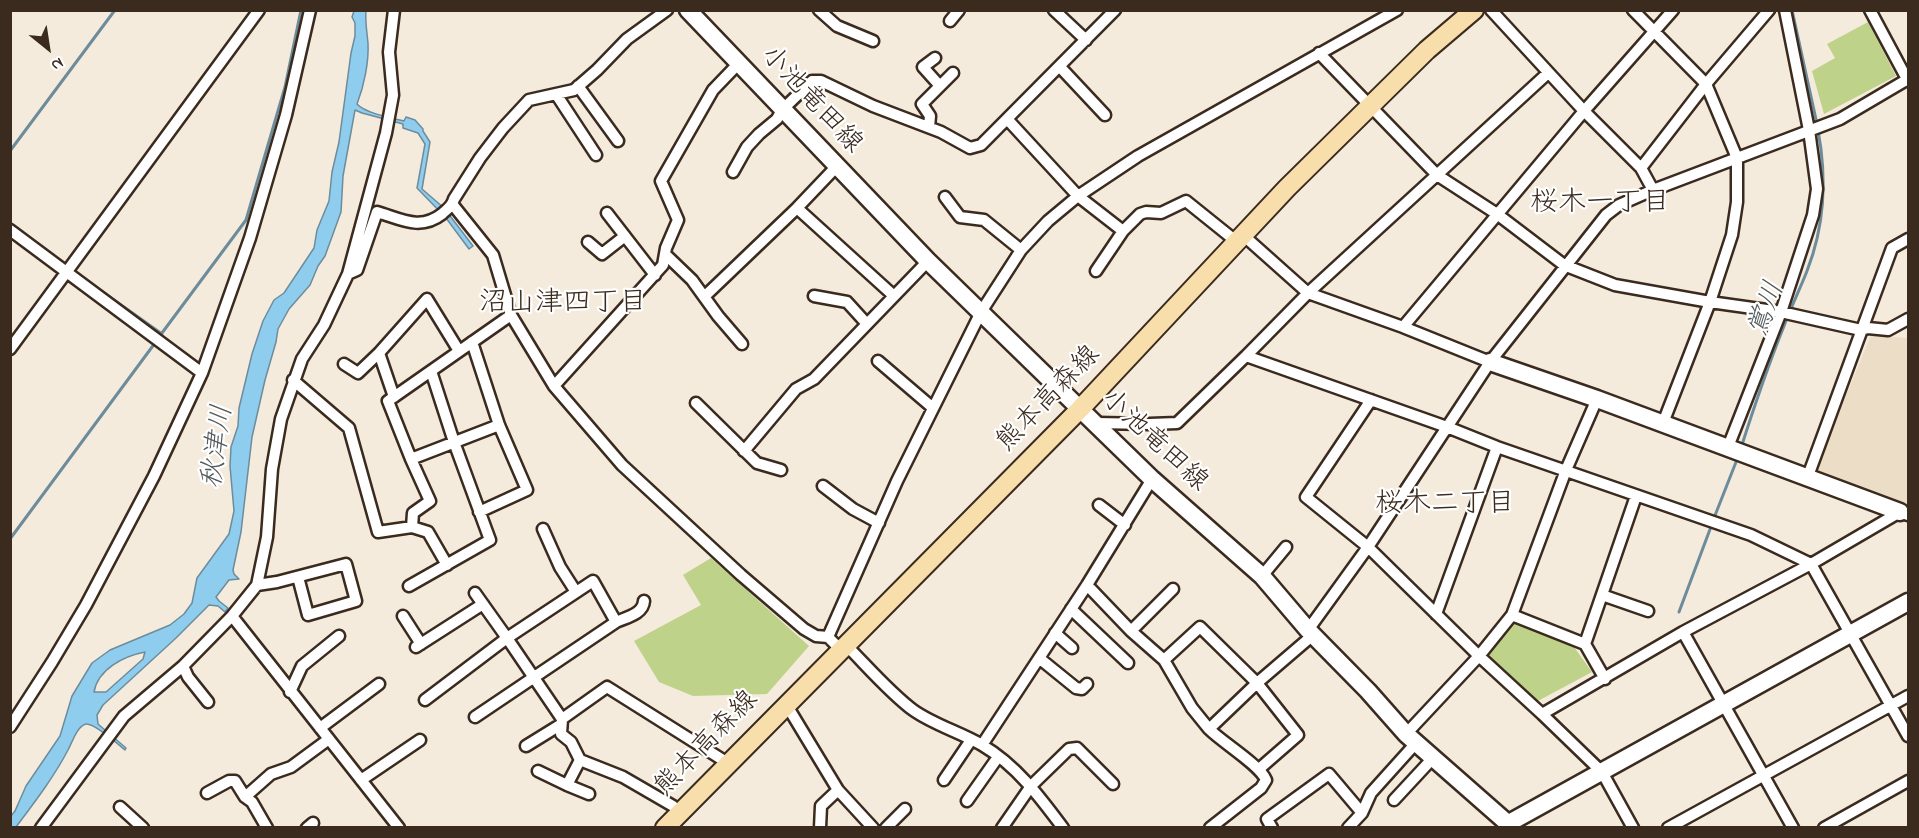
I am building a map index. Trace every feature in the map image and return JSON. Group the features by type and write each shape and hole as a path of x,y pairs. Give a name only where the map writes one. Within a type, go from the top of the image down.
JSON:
{"main road":[{"name":"小池竜田線","path":"688,10 928,261 1152,479 1262,576 1311,632 1411,738 1508,826"},
{"name":"熊本高森線","path":"665,828 786,704 838,644 1080,409 1287,188 1427,50 1474,10"},
{"path":"1490,362 1664,423 1904,513"},
{"path":"1508,826 1908,602"}],"street":[{"path":"10,349 259,10"},
{"path":"10,728 86,605 154,476 202,373 250,238 286,115 310,10"},
{"path":"41,828 124,716 183,666 232,616 257,585 267,537 279,429 293,380 302,359 324,325 348,274 386,133 393,95 389,51 394,10"},
{"path":"348,274 357,270 377,212 419,224 434,220 453,205 480,158 503,128 530,100 574,90 627,39 667,10"},
{"path":"819,10 837,26 873,41"},
{"path":"950,21 959,10"},
{"path":"1054,10 1086,40"},
{"path":"733,172 747,147 812,81 820,81 970,148 981,145 1114,10"},
{"path":"838,644 879,523 897,481 981,312 1021,250 1078,196 1138,156 1397,10"},
{"path":"1491,10 1584,111 1641,168 1653,189"},
{"path":"1633,10 1706,84 1737,158 1738,186 1735,221 1710,302 1664,423"},
{"path":"1403,327 1584,111 1673,10"},
{"path":"1641,168 1706,84 1769,10"},
{"path":"1728,447 1781,312 1813,215 1817,189 1809,130 1785,10"},
{"path":"1209,729 1311,632 1490,362 1564,265 1606,215 1619,205 1653,189 1840,118 1908,80 1872,11"},
{"path":"1319,53 1437,176 1497,214 1564,265 1615,285 1781,312 1861,330 1868,328 1888,330 1908,319"},
{"path":"935,58 923,67 940,86"},
{"path":"554,386 663,265 678,220 661,181 713,90 739,63"},
{"path":"1060,67 1105,115"},
{"path":"929,128 930,116 922,104 953,73"},
{"path":"1096,423 1177,423 1308,292 1548,73"},
{"path":"578,86 618,141"},
{"path":"556,94 596,155"},
{"path":"1008,120 1078,196 1123,231"},
{"path":"705,296 837,166"},
{"path":"945,197 960,217 984,220 1021,250"},
{"path":"1096,271 1123,231 1140,214 1161,213 1186,201 1240,239 1308,292 1490,362"},
{"path":"453,205 493,255 511,315 554,386 622,465 741,575 804,629 838,644 912,709 949,731 982,745 998,757 1031,786 1063,828"},
{"path":"796,208 894,296"},
{"path":"607,213 655,274"},
{"path":"10,230 202,373"},
{"path":"588,243 602,254 625,236"},
{"path":"1808,476 1892,248 1908,239"},
{"path":"665,254 692,280 742,344"},
{"path":"744,451 796,389 814,379 928,261"},
{"path":"814,297 847,302 867,324"},
{"path":"344,364 358,372 379,353 427,299 459,351"},
{"path":"412,527 413,513 430,501 388,401 511,315"},
{"path":"472,342 499,425 527,490 479,512"},
{"path":"379,353 394,397"},
{"path":"1246,356 1448,427 1497,447 1751,535 1811,564 1852,633 1908,736"},
{"path":"878,361 933,408"},
{"path":"409,586 490,540 431,371"},
{"path":"293,380 349,428 378,532 412,527 428,532 447,565"},
{"path":"1348,828 1362,813 1371,793 1411,738 1512,615 1566,470 1598,399"},
{"path":"1371,400 1306,497 1368,546 1479,656 1602,772 1633,828"},
{"path":"696,403 757,463 781,470"},
{"path":"411,459 499,425"},
{"path":"1436,614 1497,447"},
{"path":"982,745 1087,585 1152,479"},
{"path":"823,486 853,509 879,523"},
{"path":"1585,644 1636,496"},
{"path":"1099,505 1125,525"},
{"path":"1542,714 1683,632 1904,513"},
{"path":"543,529 560,567 576,592"},
{"path":"1262,576 1286,547"},
{"path":"257,585 278,582 346,564 356,601 308,615 298,577"},
{"path":"425,700 507,638 594,581 616,622"},
{"path":"1087,585 1131,631 1164,660 1192,708 1209,729 1266,778 1265,783 1224,823 1210,828"},
{"path":"1131,631 1173,589"},
{"path":"475,593 534,679 561,722 561,735 571,742 580,760 623,777 673,806"},
{"path":"1602,595 1648,611"},
{"path":"475,717 616,622 640,611 644,607 644,601"},
{"path":"404,616 418,645 483,604"},
{"path":"1071,609 1128,663"},
{"path":"1512,615 1585,644 1605,679"},
{"path":"232,616 399,828"},
{"path":"1164,660 1200,627 1257,683 1298,735 1259,770"},
{"path":"1683,632 1793,828"},
{"path":"1055,633 1072,648"},
{"path":"290,692 302,666 339,636"},
{"path":"1039,658 1076,687 1082,689 1088,684"},
{"path":"183,666 188,677 208,702"},
{"path":"320,729 379,684"},
{"path":"526,746 607,687 723,760"},
{"path":"1668,828 1908,696"},
{"path":"786,704 838,790 873,828"},
{"path":"245,797 271,774 291,767 328,739"},
{"path":"361,780 420,740"},
{"path":"944,780 971,740"},
{"path":"1002,828 1031,786 1069,749 1074,748 1113,784"},
{"path":"967,801 998,757"},
{"path":"1394,800 1433,758"},
{"path":"567,785 580,760"},
{"path":"538,771 589,794"},
{"path":"1272,828 1267,819 1329,774 1362,813"},
{"path":"207,793 232,780 235,781 245,797 252,802 267,828"},
{"path":"1824,828 1908,781"},
{"path":"820,828 821,806 838,790"},
{"path":"120,807 143,828"},
{"path":"886,828 905,809"}],"shaded area":[{"path":"1871,335 1908,338 1908,506 1815,471"}],"green space":[{"path":"1868,22 1896,76 1824,114 1812,71 1835,58 1827,44"},
{"path":"711,558 809,646 767,694 693,696 659,682 634,641 701,605 683,575"},
{"path":"1516,619 1574,647 1592,672 1536,702 1485,655"}],"water":[{"path":"354,11 366,11 368,58 357,104 386,117 404,121 406,117 415,120 423,129 430,142 422,189 444,208 473,246 469,249 446,218 417,188 425,144 418,133 403,128 403,124 355,110 343,176 341,212 325,256 310,285 289,309 278,329 252,437 241,532 233,570 239,579 229,580 216,597 228,608 225,612 218,606 209,605 103,705 97,715 98,724 126,748 125,750 106,734 90,725 83,725 77,731 44,790 16,827 11,828 11,816 26,786 60,736 72,696 92,663 110,650 170,625 184,614 192,603 197,578 229,534 234,511 230,466 231,447 238,426 239,408 252,354 263,321 274,300 284,293 314,248 317,230 329,201 355,36 355,23 352,17","holes":["145,652 143,659 106,692 94,692 96,684 106,670 113,665"]}],"waterway":[{"path":"10,151 115,10"},
{"path":"159,337 246,220 285,87 301,10"},
{"name":"鴬川","path":"1792,10 1817,124"},
{"name":"鴬川","path":"1741,448 1772,356 1807,271 1818,236 1823,201 1823,166 1818,130"},
{"path":"10,224 24,234"},
{"path":"76,273 162,334"},
{"path":"10,539 155,343"},
{"name":"鴬川","path":"1714,518 1738,457"},
{"name":"鴬川","path":"1679,612 1712,524"},
{"path":"1750,739 1761,760"}],"district":[{"name":"桜木一丁目","path":"1600,205"},
{"name":"沼山津四丁目","path":"563,305"},
{"name":"桜木二丁目","path":"1445,506"}],"water label":[{"name":"秋津川","path":"220,447"}]}
